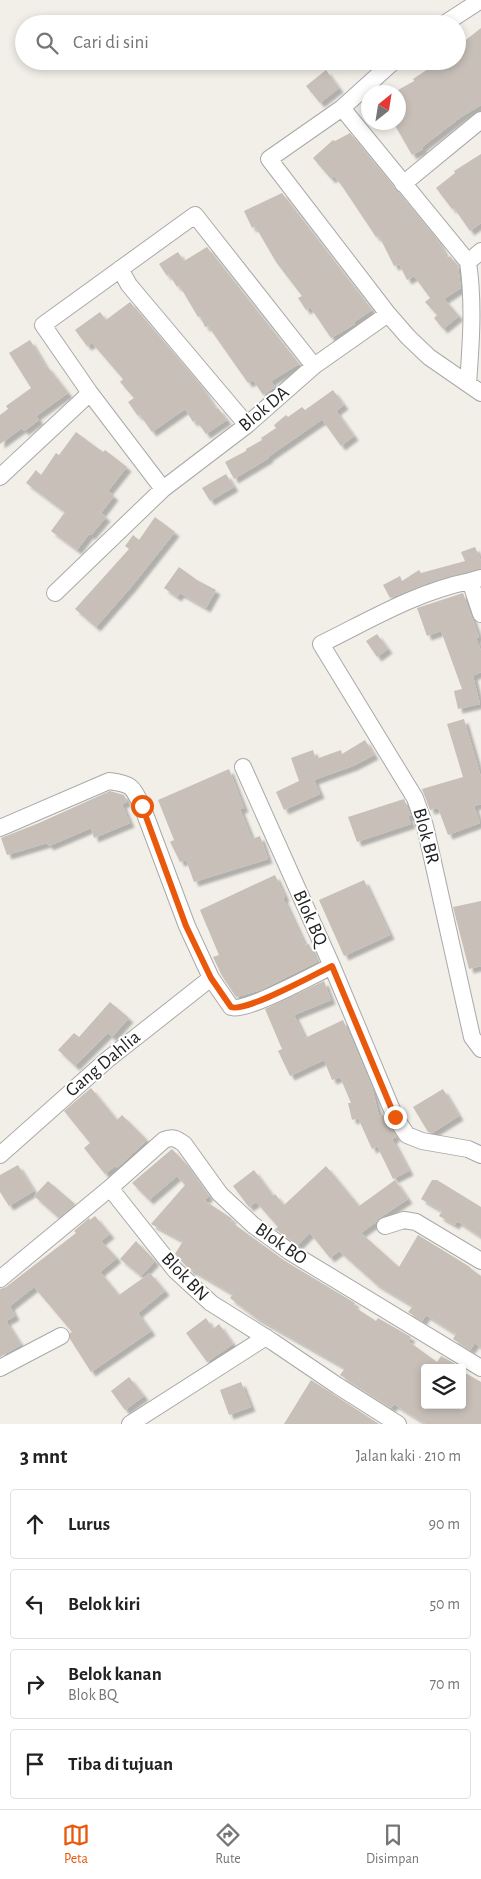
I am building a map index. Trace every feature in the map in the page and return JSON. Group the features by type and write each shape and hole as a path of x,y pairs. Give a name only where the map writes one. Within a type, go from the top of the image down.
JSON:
{"street":[{"path":"458,15 481,0"},
{"path":"384,70 342,108 269,159 388,314 408,337 429,357 474,388"},
{"path":"342,108 468,262 472,289 474,388"},
{"path":"403,184 481,120"},
{"path":"163,490 90,393 43,325 195,215 314,366"},
{"path":"468,262 481,251"},
{"path":"120,269 129,285 247,425"},
{"name":"Blok DA","path":"55,593 163,490 247,425 314,366 388,314"},
{"path":"0,477 90,393"},
{"path":"476,579 481,614"},
{"name":"Blok BR","path":"476,579 420,595 321,644 415,798 425,826 472,1037 480,1049"},
{"name":"Blok BQ","path":"243,767 332,966 395,1117 407,1135 422,1141 468,1149 481,1155"},
{"path":"0,828 109,781 123,783 132,788 142,806 186,926 211,978 231,1007 235,1009 267,998 332,966"},
{"name":"Gang Dahlia","path":"0,1155 107,1060 211,978"},
{"name":"Blok BO","path":"110,1188 164,1140 170,1137 177,1139 184,1144 220,1194 253,1225 290,1252 481,1368"},
{"path":"0,1279 110,1188"},
{"name":"Blok BN","path":"110,1188 175,1270 211,1303 398,1424"},
{"path":"385,1226 404,1220 416,1222 481,1261"},
{"path":"0,1368 61,1336"},
{"path":"130,1424 266,1337"}],"building":[{"path":"481,28 481,105 461,117 422,147 423,149 412,155 398,130 406,130 406,86 426,70 466,70 466,40"},
{"path":"326,70 339,88 320,103 306,86"},
{"path":"350,133 437,239 447,258 450,256 458,266 461,288 444,299 459,316 443,329 434,318 437,315 425,302 430,298 414,276 407,280 399,264 394,266 379,236 376,237 342,186 334,176 331,179 313,158 333,140 335,141"},
{"path":"481,154 481,223 470,231 454,208 452,209 436,188 455,173 454,171"},
{"path":"282,193 372,310 354,322 355,324 331,338 310,307 306,310 298,298 302,296 276,262 255,226 252,228 244,211"},
{"path":"207,247 299,364 271,381 275,387 263,395 253,380 248,383 208,326 205,327 200,316 198,317 179,285 177,287 169,274 167,276 159,264 178,252 184,261"},
{"path":"130,302 200,384 216,409 218,408 227,420 206,434 196,420 193,422 185,409 152,432 140,415 138,416 128,402 134,398 120,382 123,379 92,343 87,346 75,330 100,312 106,320"},
{"path":"30,340 46,367 68,393 36,416 39,420 24,431 22,428 0,444 0,415 8,409 6,406 31,388 9,353"},
{"path":"333,390 344,405 336,411 354,436 341,446 323,421 320,421 269,458 234,479 225,462 262,440 261,438 276,428 274,425 286,415 288,417 302,407 305,410"},
{"path":"76,432 103,452 105,450 127,467 108,491 114,496 101,513 106,517 91,535 89,534 77,550 51,531 65,512 26,483 36,470 41,475 56,453 59,455"},
{"path":"226,474 234,487 210,501 202,488"},
{"path":"155,517 175,532 96,627 75,609 129,549 125,546 133,535 139,540"},
{"path":"475,547 481,561 481,568 428,583 390,598 383,585 400,576 402,581 419,570 421,573 465,561 461,552"},
{"path":"179,567 197,580 216,590 206,608 180,593 177,597 164,588"},
{"path":"463,593 479,637 476,638 481,651 481,672 473,676 480,704 458,709 454,691 462,689 441,631 427,636 417,608"},
{"path":"377,634 388,649 377,657 366,641"},
{"path":"464,719 481,777 481,804 474,806 480,823 448,835 438,808 430,810 422,789 463,777 447,724"},
{"path":"365,740 374,755 353,766 314,780 320,794 284,810 276,792 299,781 291,758 313,750 316,759 341,750 342,754"},
{"path":"229,769 244,808 240,809 252,839 260,836 268,859 194,882 186,860 180,862 170,842 174,840 158,800"},
{"path":"110,791 124,795 127,802 122,804 130,823 94,838 91,828 49,846 47,843 7,855 1,838"},
{"path":"404,799 411,816 408,816 411,824 357,842 348,817"},
{"path":"275,875 285,897 283,898 305,945 309,944 317,962 261,990 236,997 222,976 213,957 219,955 200,910"},
{"path":"364,880 390,935 344,956 319,900"},
{"path":"481,901 481,966 469,969 453,907"},
{"path":"324,981 331,1000 294,1015 305,1038 343,1020 372,1087 379,1116 383,1114 396,1137 392,1139 409,1171 393,1179 377,1146 372,1149 358,1118 352,1120 348,1103 351,1103 340,1077 332,1080 324,1060 290,1076 278,1051 282,1049 265,1009"},
{"path":"110,1002 129,1018 112,1037 108,1033 75,1066 58,1050 74,1033 79,1037"},
{"path":"91,1088 117,1120 122,1115 147,1140 117,1168 115,1166 105,1174 84,1148 90,1143 64,1111"},
{"path":"443,1089 459,1116 432,1133 428,1132 413,1107"},
{"path":"172,1149 188,1166 209,1196 204,1200 231,1218 230,1221 285,1261 355,1303 353,1306 376,1321 378,1318 411,1337 408,1341 437,1362 441,1356 455,1364 421,1364 421,1409 466,1409 466,1373 481,1382 481,1424 426,1424 394,1404 391,1408 340,1375 345,1368 255,1317 230,1298 233,1294 191,1271 175,1254 183,1241 151,1224 185,1185 177,1176 149,1200 132,1183"},
{"path":"18,1165 34,1191 9,1206 0,1192 0,1175"},
{"path":"326,1166 359,1206 395,1180 408,1199 361,1233 399,1267 418,1235 470,1267 481,1276 481,1348 475,1343 470,1350 453,1339 456,1334 426,1315 422,1321 408,1312 413,1306 376,1284 339,1251 330,1258 310,1233 298,1245 296,1244 275,1229 278,1227 256,1202 249,1207 233,1186 254,1170 273,1196 275,1194 284,1205"},
{"path":"432,1180 437,1180 481,1207 481,1237 457,1221 455,1225 439,1216 442,1211 421,1199"},
{"path":"48,1181 75,1204 59,1218 34,1196"},
{"path":"95,1216 110,1234 101,1241 117,1258 100,1272 119,1295 150,1273 165,1291 138,1313 151,1331 91,1372 70,1339 70,1333 72,1332 34,1287 10,1306 15,1316 6,1321 21,1345 0,1357 0,1289 6,1287 76,1233 74,1231 89,1218 90,1220"},
{"path":"136,1241 155,1261 141,1276 120,1259"},
{"path":"206,1318 213,1329 219,1324 233,1344 207,1362 186,1333"},
{"path":"129,1377 144,1396 125,1410 111,1391"},
{"path":"311,1380 333,1394 379,1424 284,1424"},
{"path":"241,1382 251,1407 229,1415 220,1390"}],"route":[{"path":"142,806 186,926 211,978 231,1007 235,1009 241,1008 267,998 332,966 395,1117"}]}
